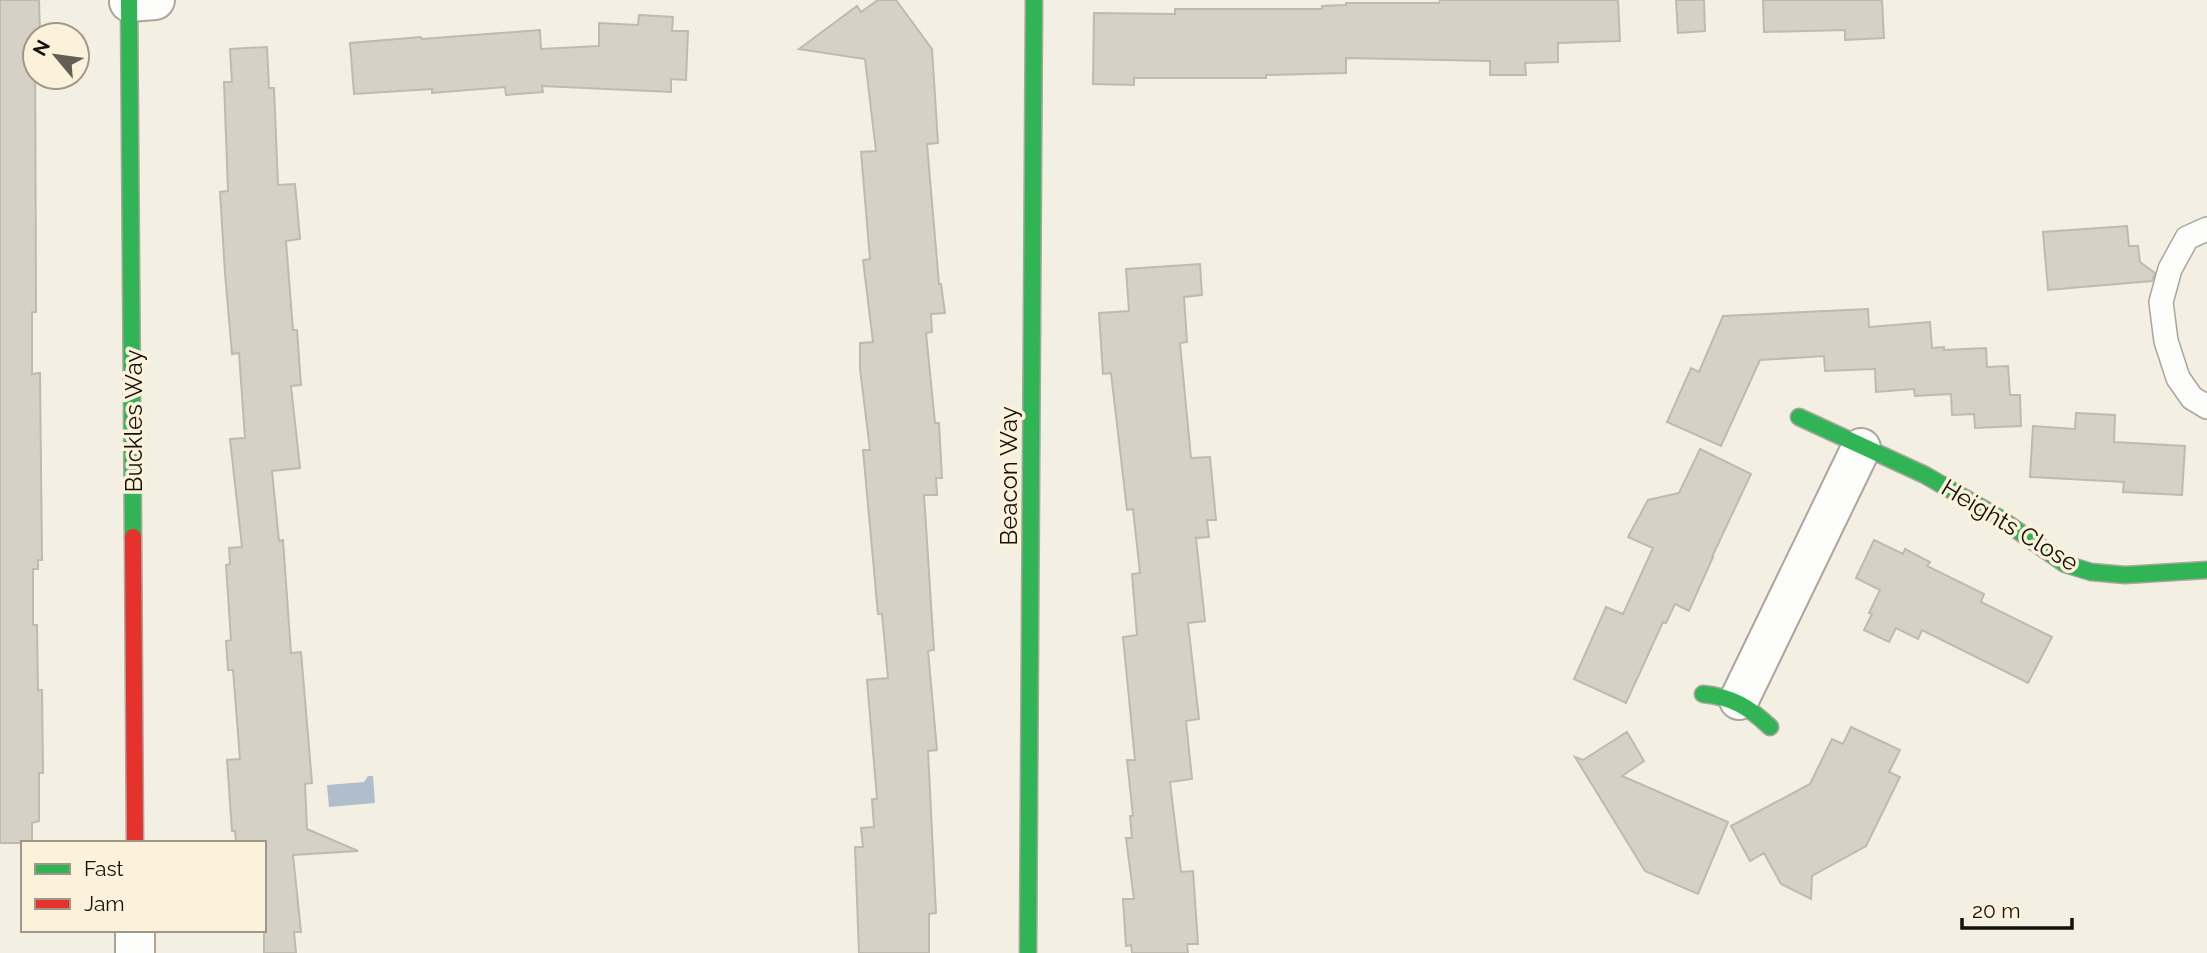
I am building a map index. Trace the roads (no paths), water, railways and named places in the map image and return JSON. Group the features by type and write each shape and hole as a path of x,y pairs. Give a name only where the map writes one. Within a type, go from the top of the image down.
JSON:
{"street":[{"name":"Beacon Way","path":"1028,953 1034,0"},
{"name":"Buckles Way","path":"135,841 137,1"},
{"name":"Heights Close","path":"1798,417 1925,475 2001,519 2065,564 2091,572 2125,575 2207,569"},
{"path":"1770,727 1751,708 1721,697 1861,448"},
{"path":"135,932 135,953"}],"lane":[{"path":"2207,229 2187,238 2170,269 2161,302 2166,341 2178,378 2192,398 2207,407"}],"water":[{"path":"368,776 373,776 375,803 329,807 327,785 364,782"}]}
